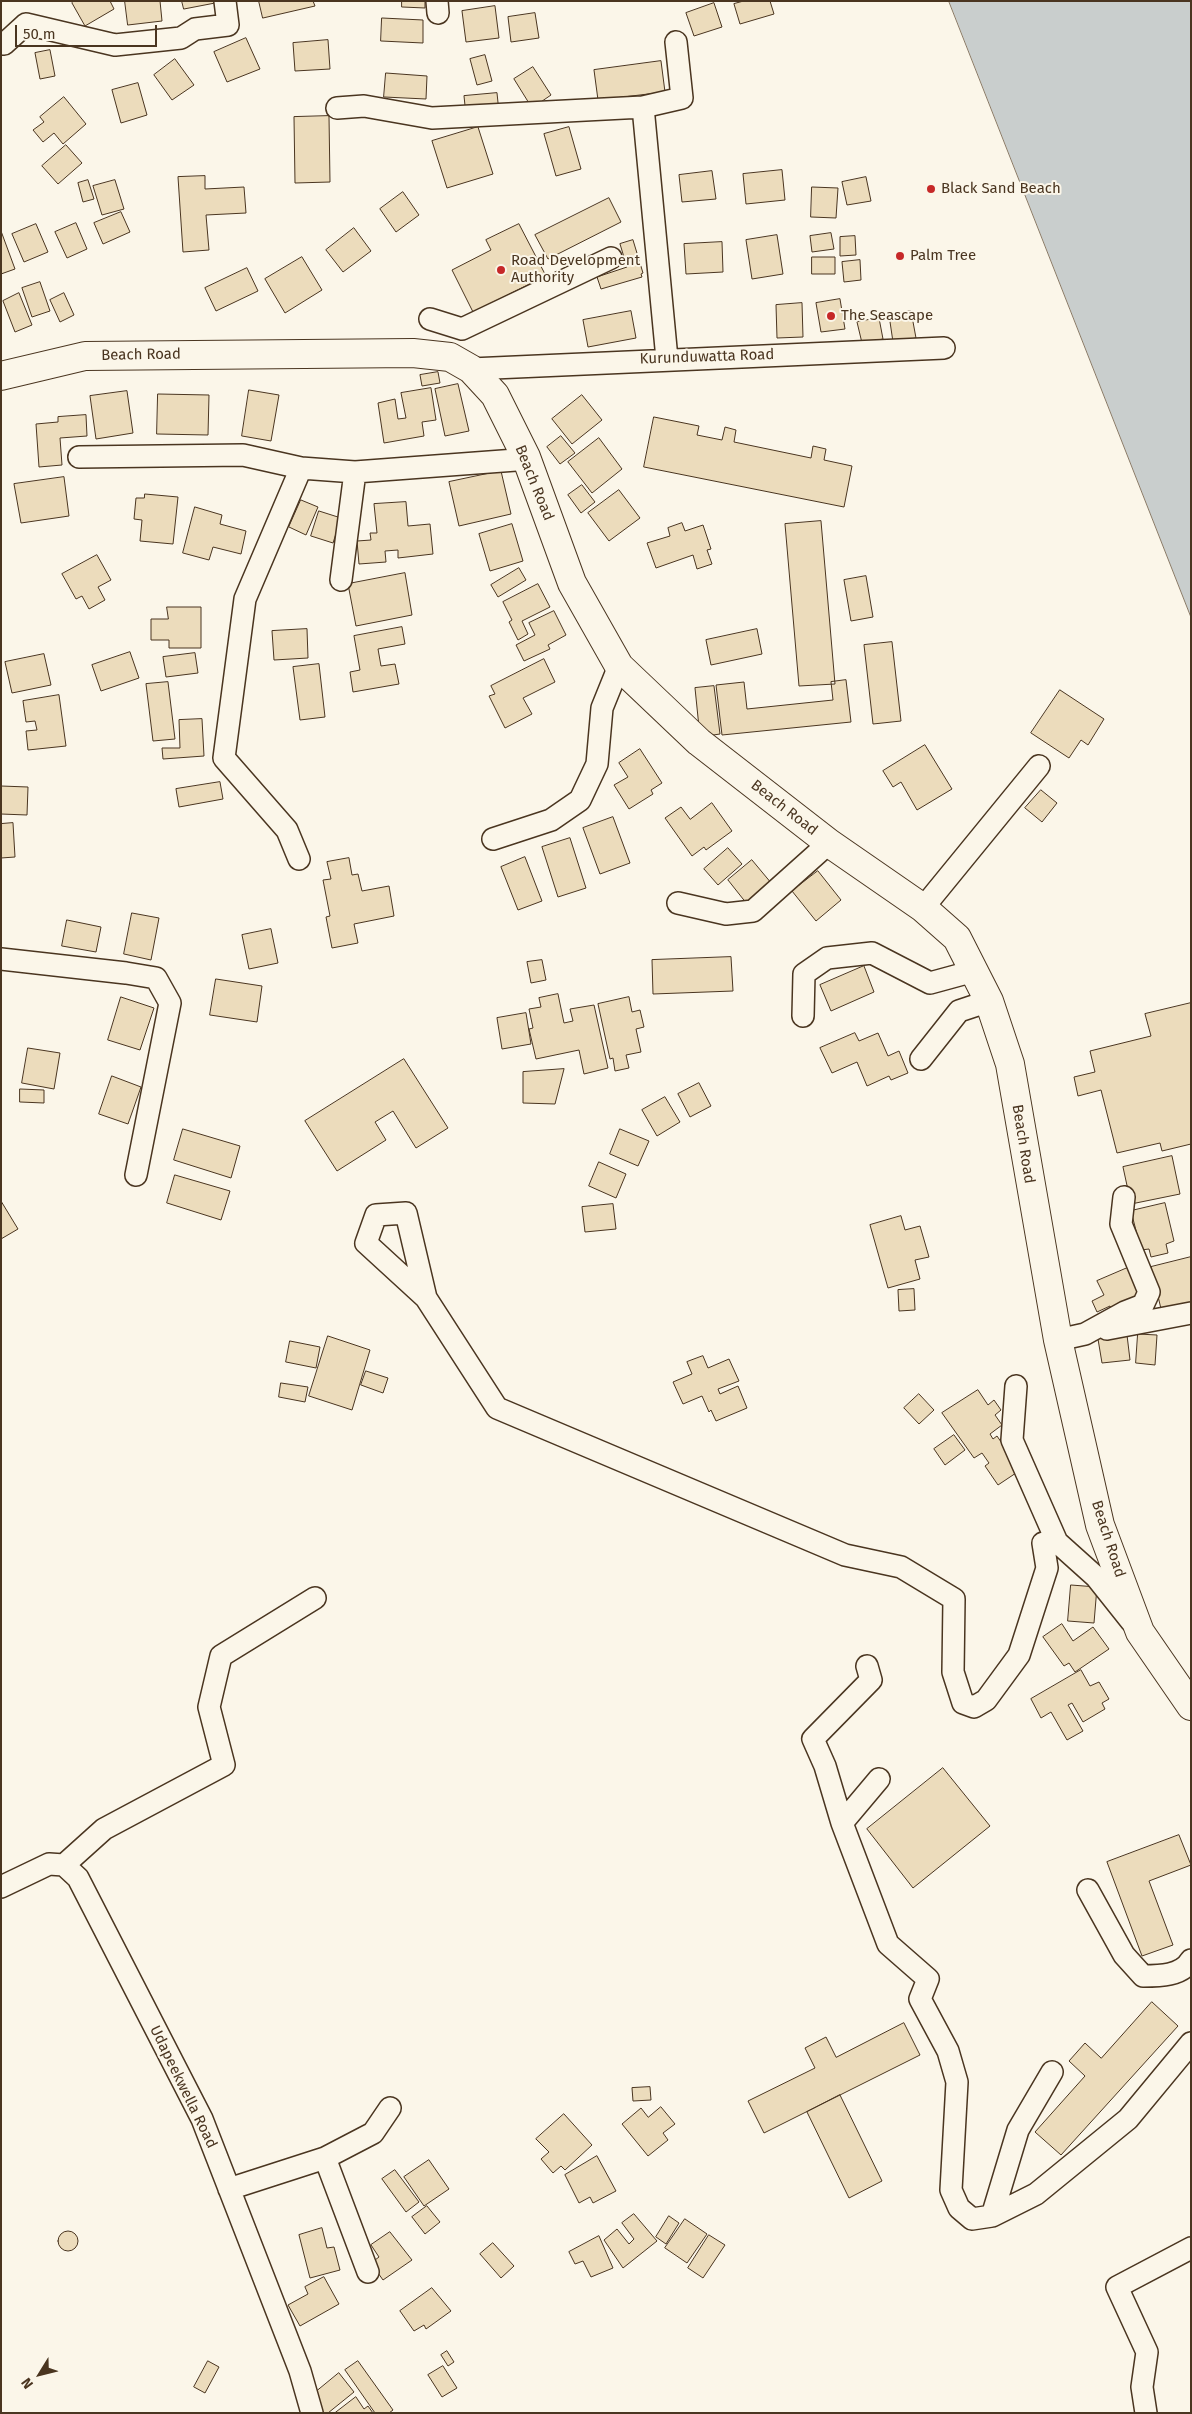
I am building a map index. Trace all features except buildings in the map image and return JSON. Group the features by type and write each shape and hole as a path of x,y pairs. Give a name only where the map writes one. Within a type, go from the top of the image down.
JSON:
{"main road":[{"name":"Beach Road","path":"1,376 85,356 413,352 461,363 495,395 526,456 572,583 620,666 699,742 830,844 924,908 958,938 989,1001 1010,1064 1058,1340 1100,1525 1140,1632 1191,1706"}],"street":[{"path":"1,43 4,44 26,24 115,45 181,38 195,29 228,25 225,1"},
{"path":"338,108 364,106 432,118 643,107 682,98 676,42"},
{"path":"643,107 667,359"},
{"path":"430,318 462,329 611,258"},
{"path":"461,363 462,329"},
{"name":"Kurunduwatta Road","path":"461,363 667,359 944,348"},
{"path":"79,457 243,455 301,468 355,472 516,460 526,456"},
{"path":"299,859 287,830 224,758 246,599 301,468"},
{"path":"341,580 355,472"},
{"path":"493,839 551,820 580,800 597,764 602,708 620,666"},
{"path":"924,908 1039,766"},
{"path":"678,903 726,914 753,911 830,844"},
{"path":"803,1016 804,974 826,958 872,953 930,982 974,971"},
{"path":"1,959 156,978 170,1003 136,1175"},
{"path":"920,1059 959,1011 989,1001"},
{"path":"1085,1334 1143,1305 1149,1292 1121,1224 1124,1198"},
{"path":"426,1298 497,1408 845,1555 901,1567 954,1599 953,1672 963,1703 974,1707 986,1700 1019,1655 1046,1568 1043,1543 1057,1542"},
{"path":"1058,1340 1191,1313"},
{"path":"1016,1386 1012,1440 1057,1542 1096,1577 1140,1632"},
{"path":"1,1887 49,1864 64,1865 104,1829 224,1765 209,1707 221,1656 315,1598"},
{"path":"868,1666 871,1680 813,1739 825,1766 842,1823 888,1944 928,1978 920,1999 948,2051 957,2082 951,2190 959,2208 972,2219 992,2216 1036,2194 1128,2119 1191,2043"},
{"path":"842,1823 879,1780"},
{"name":"Udapeekwella Road","path":"64,1865 78,1878 193,2102 300,2371 312,2413"},
{"path":"1088,1890 1124,1955 1143,1976 1167,1976 1188,1964 1191,1960"},
{"path":"992,2216 1018,2130 1052,2072"},
{"path":"229,2189 325,2158 373,2134 390,2108"},
{"path":"325,2158 368,2272"},
{"path":"1138,2413 1146,2352 1117,2287 1191,2248"},
{"path":"1142,2387 1146,2413"}],"shaded area":[{"path":"949,1 1191,1 1191,617"}],"place":[{"name":"Black Sand Beach","path":"931,189"},
{"name":"Palm Tree","path":"900,256"},
{"name":"Road Development Authority","path":"501,270"},
{"name":"The Seascape","path":"831,316"}]}
